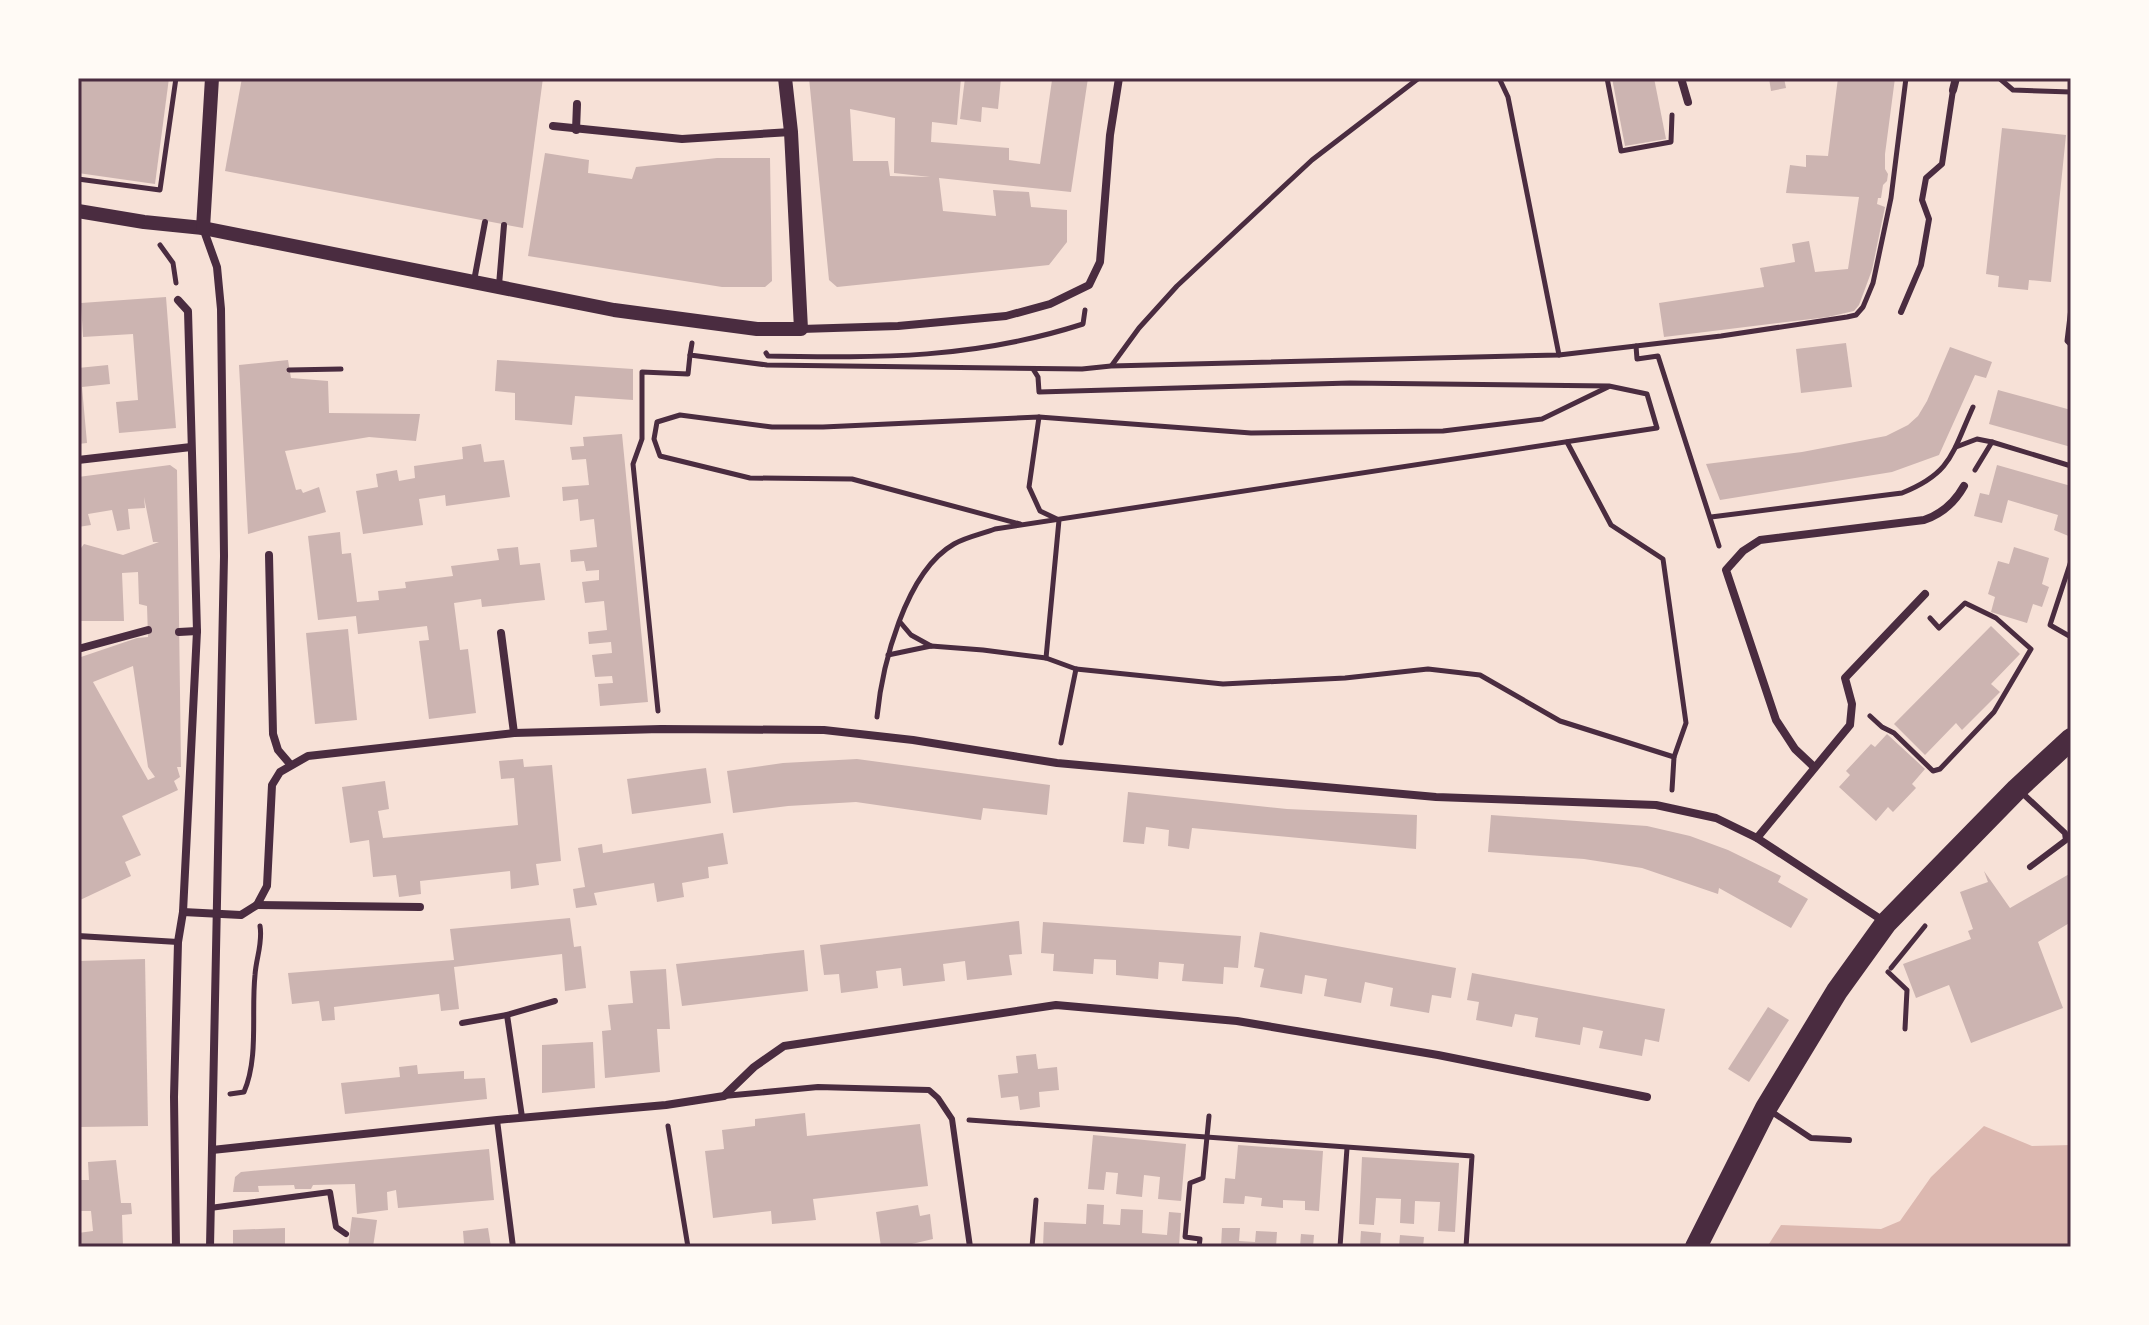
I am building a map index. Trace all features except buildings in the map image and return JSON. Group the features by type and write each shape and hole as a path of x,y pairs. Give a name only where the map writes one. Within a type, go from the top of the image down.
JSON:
{"highway":[{"path":"1696,1247 1766,1108 1837,991 1886,923 2017,789 2071,739"}],"street":[{"path":"210,1247 224,562 221,309 217,267 203,228 212,78"},
{"path":"785,78 791,132 801,329"},
{"path":"78,211 203,228 614,310 757,329 898,326 1006,316 1050,304 1089,285 1100,262 1110,135 1119,78"},
{"path":"1681,78 1688,102"},
{"path":"1953,90 1956,78"},
{"path":"576,130 577,104"},
{"path":"553,126 682,139 791,132"},
{"path":"176,1247 174,1097 178,942 183,912 197,631 188,311 178,300"},
{"path":"78,460 191,447"},
{"path":"1813,766 1795,749 1776,720 1726,570 1743,551 1760,540 1936,516 1957,499 1964,486"},
{"path":"269,555 273,734 278,750 290,764"},
{"path":"1757,838 1813,766 1850,725 1852,704 1845,678 1925,594"},
{"path":"78,649 148,630"},
{"path":"179,632 197,631"},
{"path":"501,633 514,733"},
{"path":"183,912 241,915 257,905 267,886 272,785 280,772 308,756 514,733 661,729 824,730 1057,763 1436,797 1656,805 1716,818 1757,838 1886,923"},
{"path":"257,905 420,907"},
{"path":"212,1150 666,1105 724,1096 754,1067 784,1046 1056,1005 1237,1021 1438,1055 1647,1097"}],"lane":[{"path":"1901,312 1921,265 1929,219 1922,200 1926,178 1942,164 1953,90"},
{"path":"474,281 485,222"},
{"path":"499,286 504,225"},
{"path":"2017,789 2065,833 2066,840 2030,867"},
{"path":"78,936 178,942"},
{"path":"462,1023 507,1015 555,1001"},
{"path":"507,1015 522,1117"},
{"path":"724,1096 818,1087 929,1090 952,1119 970,1247"},
{"path":"1766,1108 1811,1138 1849,1140"},
{"path":"497,1120 513,1247"},
{"path":"210,1208 330,1192 336,1227 346,1234"}],"path":[{"path":"78,179 160,190 176,78"},
{"path":"1111,366 1139,328 1177,286 1312,160 1419,78"},
{"path":"1499,78 1508,97 1559,355"},
{"path":"1607,78 1621,151 1671,142 1670,116 1688,102"},
{"path":"690,355 767,365 1082,369 1559,355 1721,336 1856,315 1863,307 1873,283 1879,259 1891,198 1906,78"},
{"path":"1999,78 2013,90 2071,92"},
{"path":"2071,308 2067,341 2071,345"},
{"path":"661,729 652,670 633,464 642,439 642,372 688,374 696,322"},
{"path":"1636,346 1637,359 1658,356 1726,570"},
{"path":"289,370 341,369"},
{"path":"875,736 888,655 899,621 932,564 953,545 995,529 1657,428 1647,394 1609,386 1350,383 1039,392 1038,377 1033,369"},
{"path":"1023,525 852,479 750,478 660,456 654,439 657,422 680,415 784,427 1039,417 1251,433 1443,431 1542,419 1609,386"},
{"path":"1711,517 1902,493 1925,483 1945,468 1973,407"},
{"path":"1039,417 1029,487 1040,511 1059,520"},
{"path":"1955,447 1977,439 2071,466"},
{"path":"1567,442 1611,525 1663,559 1686,723 1674,757 1671,808"},
{"path":"1964,486 1992,442"},
{"path":"1046,658 1059,520"},
{"path":"2071,561 2050,625 2071,637"},
{"path":"1852,704 1894,733 1933,771 1940,769 1994,712 2031,649 1996,618 1965,603 1939,628 1916,603"},
{"path":"899,621 911,635 931,646"},
{"path":"888,655 931,646 1046,658 1076,669 1223,684 1345,678 1428,669 1480,675 1560,721 1674,757"},
{"path":"1057,763 1076,669"},
{"path":"213,1096 244,1092 251,1075 255,972 262,938 257,905"},
{"path":"1878,982 1934,916"},
{"path":"1888,972 1907,990 1905,1029"},
{"path":"666,1105 669,1142 688,1247"},
{"path":"1199,1247 1200,1239 1185,1237 1190,1183 1203,1178 1209,1116"},
{"path":"952,1119 1472,1156 1466,1247"},
{"path":"1340,1247 1347,1148"},
{"path":"1032,1247 1036,1200"}],"shaded area":[{"path":"1984,1126 2032,1146 2071,1145 2071,1247 1767,1247 1781,1225 1881,1229 1900,1221 1931,1177"}]}
